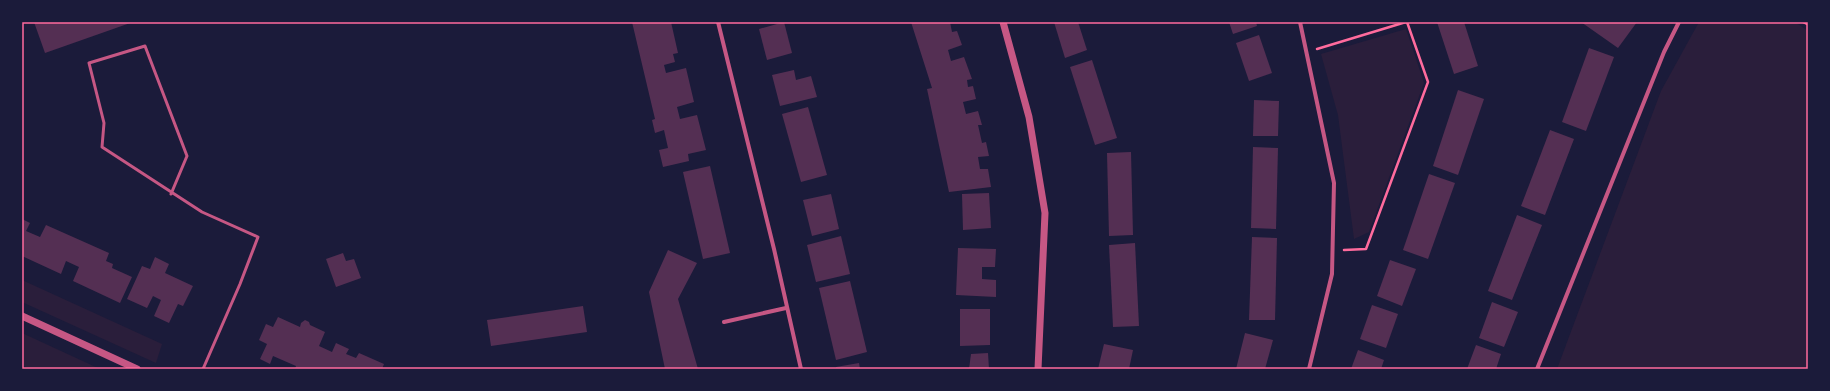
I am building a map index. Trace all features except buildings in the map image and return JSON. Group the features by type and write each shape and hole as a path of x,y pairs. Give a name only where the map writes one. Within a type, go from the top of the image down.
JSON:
{"street":[{"path":"718,22 774,249 786,308 801,369"},
{"path":"1003,22 1029,117 1045,213 1038,369"},
{"path":"1300,22 1305,53 1334,183 1332,274 1309,369"},
{"path":"1537,369 1664,52 1679,22"},
{"path":"724,322 786,308"},
{"path":"22,316 137,369"}],"lane":[{"path":"171,194 187,156 145,46 89,63 104,123 102,147 171,194 202,212 258,237 240,284 203,369"}],"path":[{"path":"1305,53 1407,22 1428,82 1366,249 1332,250"},
{"path":"1803,22 1807,24"}],"shaded area":[{"path":"1699,22 1795,22 1808,31 1808,369 1557,369 1661,91"},
{"path":"1406,29 1424,83 1369,232 1354,239 1338,115 1321,54"},
{"path":"22,280 162,344 156,363 22,302"},
{"path":"22,333 100,369 30,369 22,365"}]}
